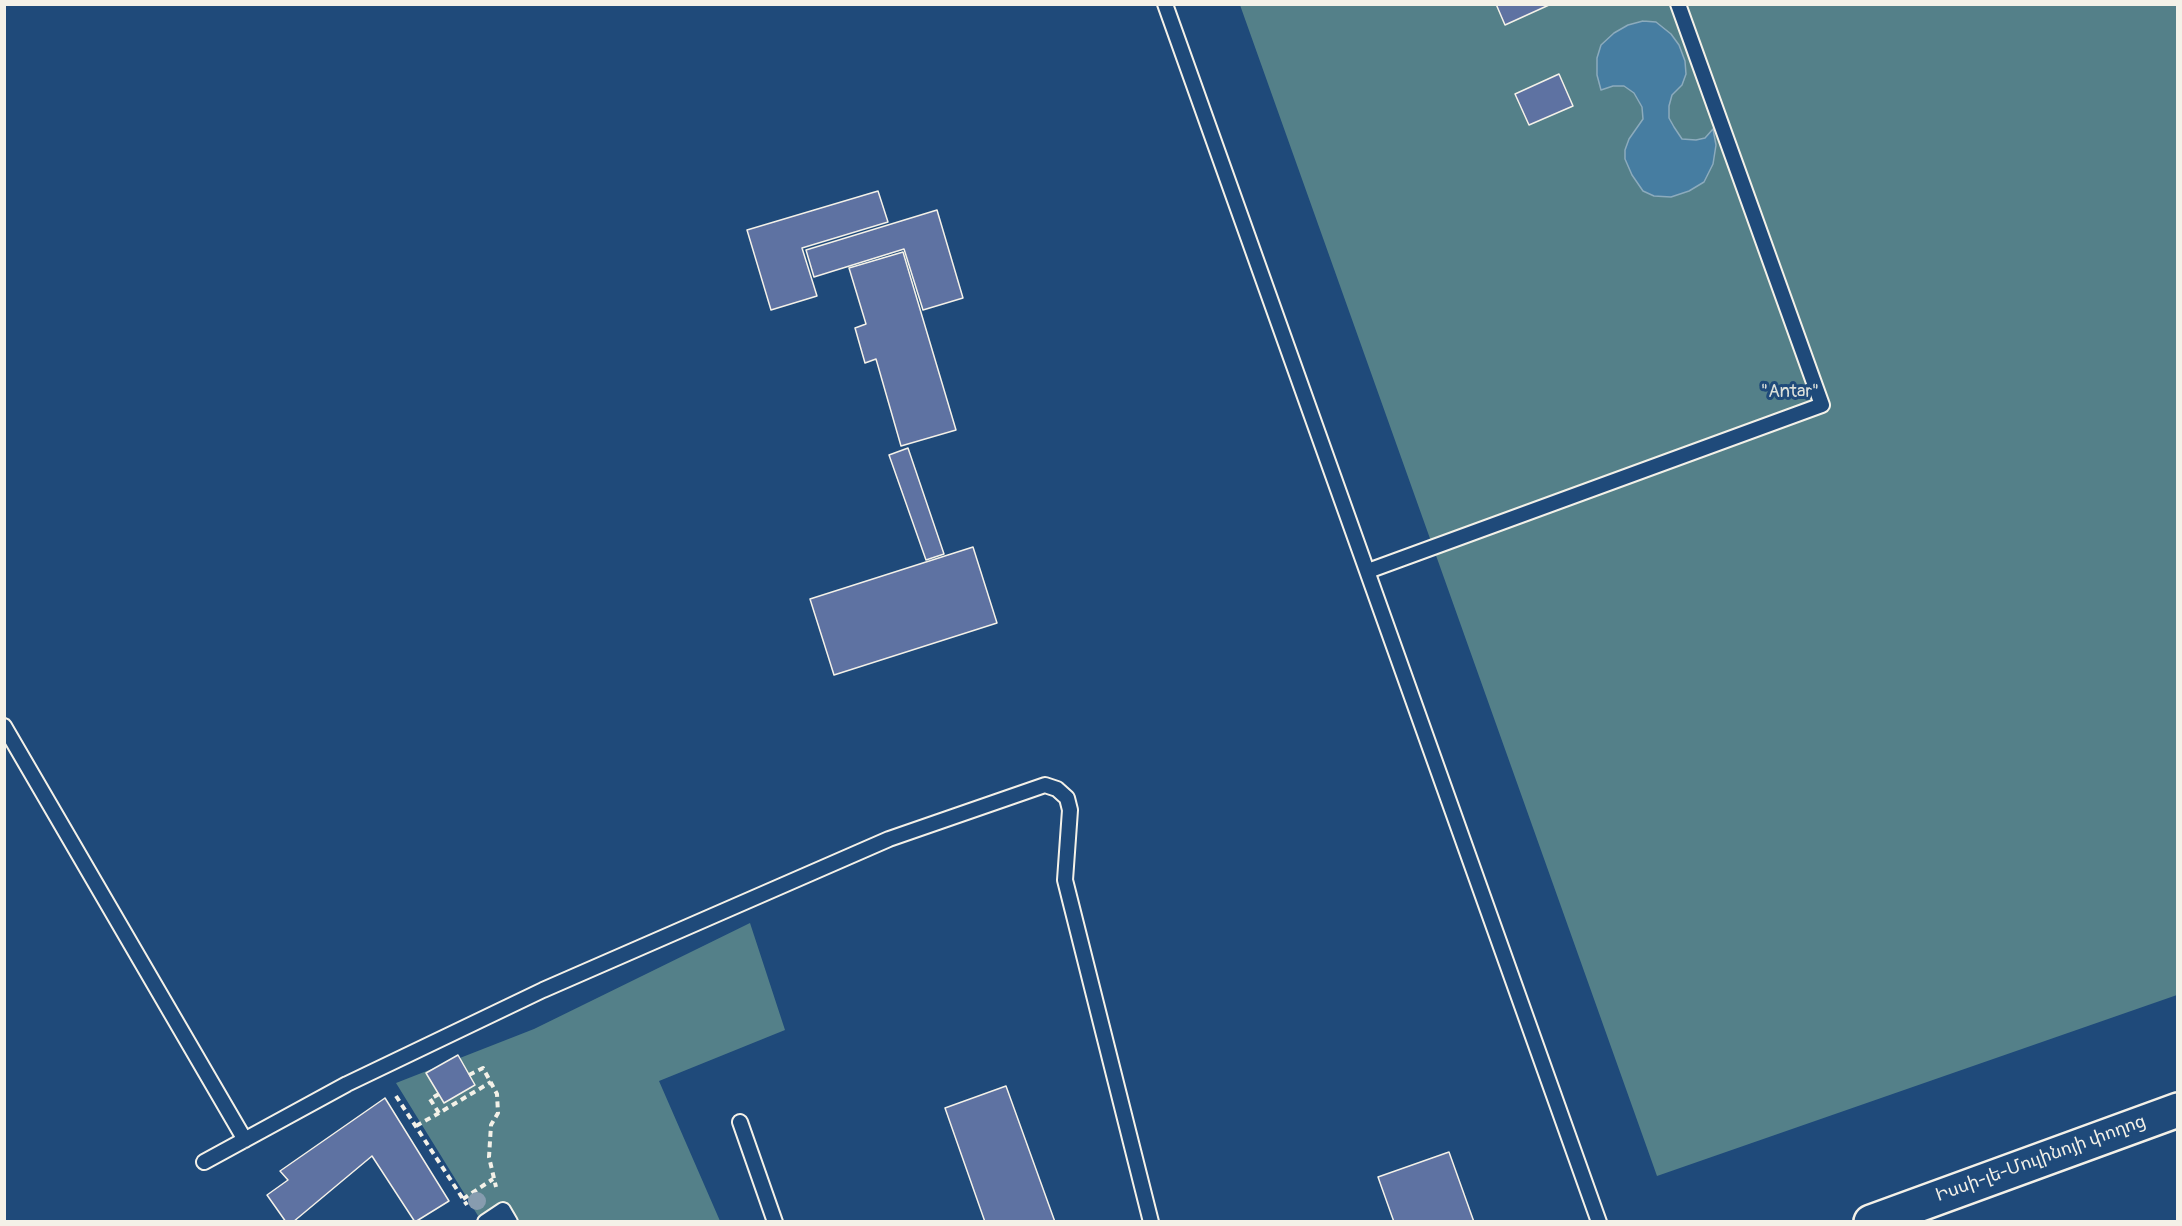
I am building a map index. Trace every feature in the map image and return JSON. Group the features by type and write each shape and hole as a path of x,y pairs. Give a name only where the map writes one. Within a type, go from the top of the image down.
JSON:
{"street":[{"name":"Իսսի-լե-Մուլինոյի փողոց","path":"1871,1221 2178,1110"}],"lane":[{"path":"1165,4 1599,1221"},
{"path":"1368,572 1822,405 1678,4"},
{"path":"4,726 245,1140"},
{"path":"204,1162 347,1084 543,990 889,840 1045,785 1062,793 1067,798 1070,810 1065,880 1150,1221"},
{"path":"740,1122 775,1221"},
{"path":"485,1221 507,1216"}],"path":[{"path":"469,1075 483,1068 497,1094 498,1113 491,1125 489,1157 493,1179 507,1216"},
{"path":"416,1126 491,1082"},
{"path":"439,1094 430,1099 439,1113"},
{"path":"396,1095 468,1206"},
{"path":"463,1199 493,1179"}],"green space":[{"name":"\"Antar\"","path":"1240,5 2177,5 2177,995 1657,1176"},
{"path":"750,923 785,1030 659,1081 720,1221 516,1221 505,1204 480,1219 396,1083 534,1029"}],"water":[{"path":"1643,21 1656,22 1671,34 1679,45 1685,61 1686,74 1682,85 1672,95 1669,106 1669,118 1674,127 1682,139 1696,140 1705,138 1713,129 1716,145 1713,164 1704,182 1689,191 1671,197 1654,196 1643,191 1625,159 1629,139 1643,119 1642,107 1634,93 1624,86 1613,86 1601,90 1597,75 1597,58 1601,45 1614,33 1628,25"}],"building":[{"path":"1496,4 1548,4 1549,5 1505,25"},
{"path":"1559,74 1573,106 1529,125 1515,94"},
{"path":"878,191 888,222 802,248 817,296 771,310 747,230"},
{"path":"937,210 963,298 923,310 904,249 814,277 806,250"},
{"path":"903,252 956,430 901,446 876,359 865,363 855,328 866,324 849,268"},
{"path":"908,448 944,554 926,560 889,455"},
{"path":"973,547 997,623 834,675 810,599"},
{"path":"458,1055 475,1085 444,1103 426,1073"},
{"path":"1006,1086 1055,1222 985,1222 945,1108"},
{"path":"385,1098 449,1201 415,1222 372,1156 293,1222 286,1222 267,1195 288,1180 280,1171"},
{"path":"1449,1152 1474,1222 1394,1222 1378,1177"}]}
